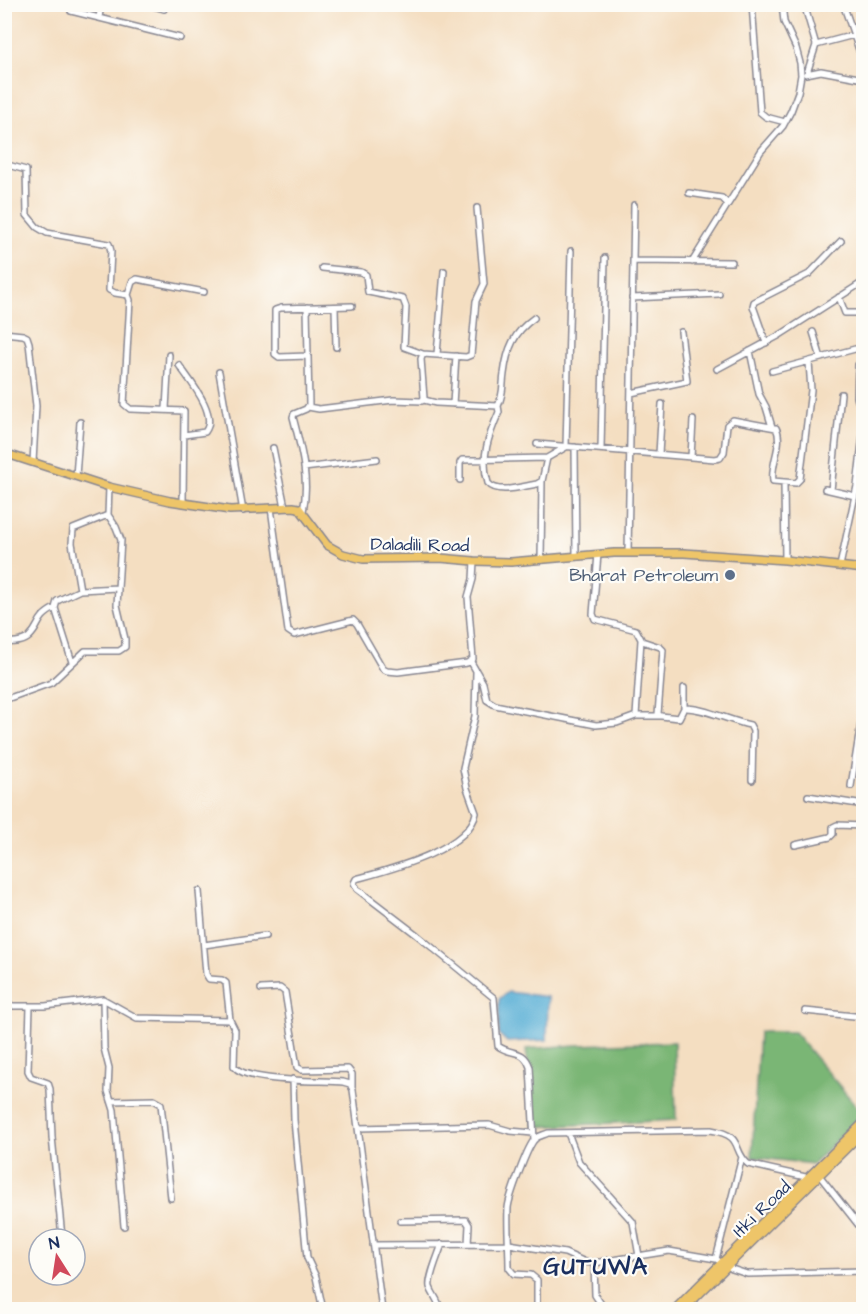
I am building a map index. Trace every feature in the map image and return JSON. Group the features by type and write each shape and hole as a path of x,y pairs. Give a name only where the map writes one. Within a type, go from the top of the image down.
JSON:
{"main road":[{"path":"4,453 110,487 183,502 243,511 285,507 303,511"},
{"name":"Daladili Road","path":"303,511 327,545 352,557 375,560 440,558 474,561 541,560 598,554 684,552 864,569"},
{"path":"814,1177 864,1122"},
{"name":"Itki Road","path":"683,1310 721,1262 864,1131"},
{"path":"674,1310 721,1262"}],"street":[{"path":"99,18 102,4"},
{"path":"146,4 164,9"},
{"path":"752,4 759,112 766,117 785,123"},
{"path":"782,4 786,27 798,53 804,74"},
{"path":"692,261 761,151 785,123 791,111 816,45 804,4"},
{"path":"843,4 864,64"},
{"path":"71,11 180,38"},
{"path":"816,45 854,35"},
{"path":"804,74 821,71 864,79"},
{"path":"4,164 26,170 28,181 26,211 29,218 42,231 110,244 108,282 110,290 128,295"},
{"path":"689,193 720,197 728,204"},
{"path":"628,553 634,206"},
{"path":"322,268 361,272 366,275 368,292 403,299 406,304 404,347 423,354 469,357 476,301 483,287 477,208"},
{"path":"766,343 753,306 754,302 809,273 842,241"},
{"path":"566,447 571,251"},
{"path":"602,449 605,258"},
{"path":"633,261 732,262"},
{"path":"437,354 444,271"},
{"path":"183,502 184,411 130,408 124,404 130,300 128,295 132,282 137,279 204,292"},
{"path":"717,369 766,343 863,282"},
{"path":"633,298 719,294"},
{"path":"839,297 845,313 864,313"},
{"path":"308,356 276,356 274,351 275,310 352,306"},
{"path":"307,307 308,407"},
{"path":"335,307 336,347"},
{"path":"534,318 520,328 513,338 506,366 504,395 498,406 499,412 487,444 485,459 487,478 491,486 495,488 542,481"},
{"path":"631,393 687,381 681,332"},
{"path":"813,332 821,358"},
{"path":"4,333 22,335 27,337 29,343 36,406 33,462"},
{"path":"772,371 855,350"},
{"path":"750,351 759,394 772,426"},
{"path":"423,354 421,359 424,400"},
{"path":"166,409 169,355"},
{"path":"453,404 456,356"},
{"path":"537,444 720,458 724,452 727,425 733,420 772,426 779,431 772,477 776,482 796,483 800,479 811,390 809,362"},
{"path":"179,365 203,399 208,421 205,432 184,435"},
{"path":"858,365 857,397 858,401 864,405"},
{"path":"219,372 243,511"},
{"path":"841,394 828,490 855,496"},
{"path":"303,511 306,492 304,468 294,414 308,407 319,409 393,400 498,406"},
{"path":"659,454 662,404"},
{"path":"692,457 693,420"},
{"path":"76,476 80,422"},
{"path":"840,566 855,496 864,426"},
{"path":"460,480 461,461 547,458 566,447"},
{"path":"575,447 576,556"},
{"path":"273,448 285,507"},
{"path":"541,560 542,481 547,458"},
{"path":"304,468 377,459"},
{"path":"784,483 785,560"},
{"path":"4,700 51,683 81,653 91,649 119,651 125,647 118,612 117,588 121,540 108,515 110,487"},
{"path":"271,508 287,628 290,633 301,633 353,620 383,669 392,673 471,662"},
{"path":"80,590 72,543 73,529 108,515"},
{"path":"598,554 593,616 597,620 636,630 641,640 636,716"},
{"path":"471,662 474,656 468,597 473,579 474,561"},
{"path":"72,662 55,608 57,601 80,590 117,588"},
{"path":"4,643 21,641 29,637 43,614 55,608"},
{"path":"641,640 663,650 657,712 661,716"},
{"path":"471,662 483,683 487,700 495,705 596,725 617,723 636,716 679,718 684,708 684,688"},
{"path":"476,671 475,716 463,768 476,813 473,822 455,840 440,850 393,869 356,879 354,883 357,889 492,996 495,1002 498,1046 503,1050 521,1054 527,1060 530,1067 534,1136 510,1197 508,1213 510,1272 531,1275 537,1280 537,1310"},
{"path":"851,786 864,704"},
{"path":"684,708 696,709 752,727 752,780"},
{"path":"808,796 864,805"},
{"path":"795,845 830,837 833,834 833,827 837,825 864,826"},
{"path":"200,891 207,977 226,983 230,1020 235,1030 233,1062 236,1070 253,1077 343,1082 352,1087"},
{"path":"204,945 265,936"},
{"path":"261,989 280,988 285,992 297,1067 302,1070 348,1069 352,1074 382,1310"},
{"path":"4,1006 30,1006 103,999 137,1018 230,1020"},
{"path":"103,999 104,1048 109,1068 108,1091 114,1110 124,1226"},
{"path":"30,1006 28,1071 31,1077 48,1083 51,1089 52,1137 61,1227"},
{"path":"805,1011 864,1017"},
{"path":"293,1079 294,1120 307,1258 316,1277 323,1310"},
{"path":"111,1101 154,1100 161,1104 171,1197"},
{"path":"358,1128 489,1125 534,1136 568,1133 720,1131 733,1138 742,1157 751,1165 814,1177 864,1232"},
{"path":"568,1133 579,1162 633,1222 639,1256"},
{"path":"721,1262 742,1157"},
{"path":"400,1221 466,1220 469,1225 468,1244"},
{"path":"440,1310 438,1299 432,1291 430,1282 442,1244"},
{"path":"373,1245 509,1244 565,1253 585,1262 594,1263 669,1251 721,1262 738,1272 747,1274 864,1271"},
{"path":"594,1263 595,1295 605,1310"}],"green space":[{"path":"759,1032 794,1032 863,1114 813,1164 752,1157"},
{"path":"674,1042 676,1120 534,1127 526,1049"}],"water":[{"path":"508,992 548,997 547,1040 507,1042 499,1034 499,999"}],"place":[{"name":"Bharat Petroleum","path":"730,575"}],"district":[{"name":"GUTUWA","path":"596,1267"}]}
